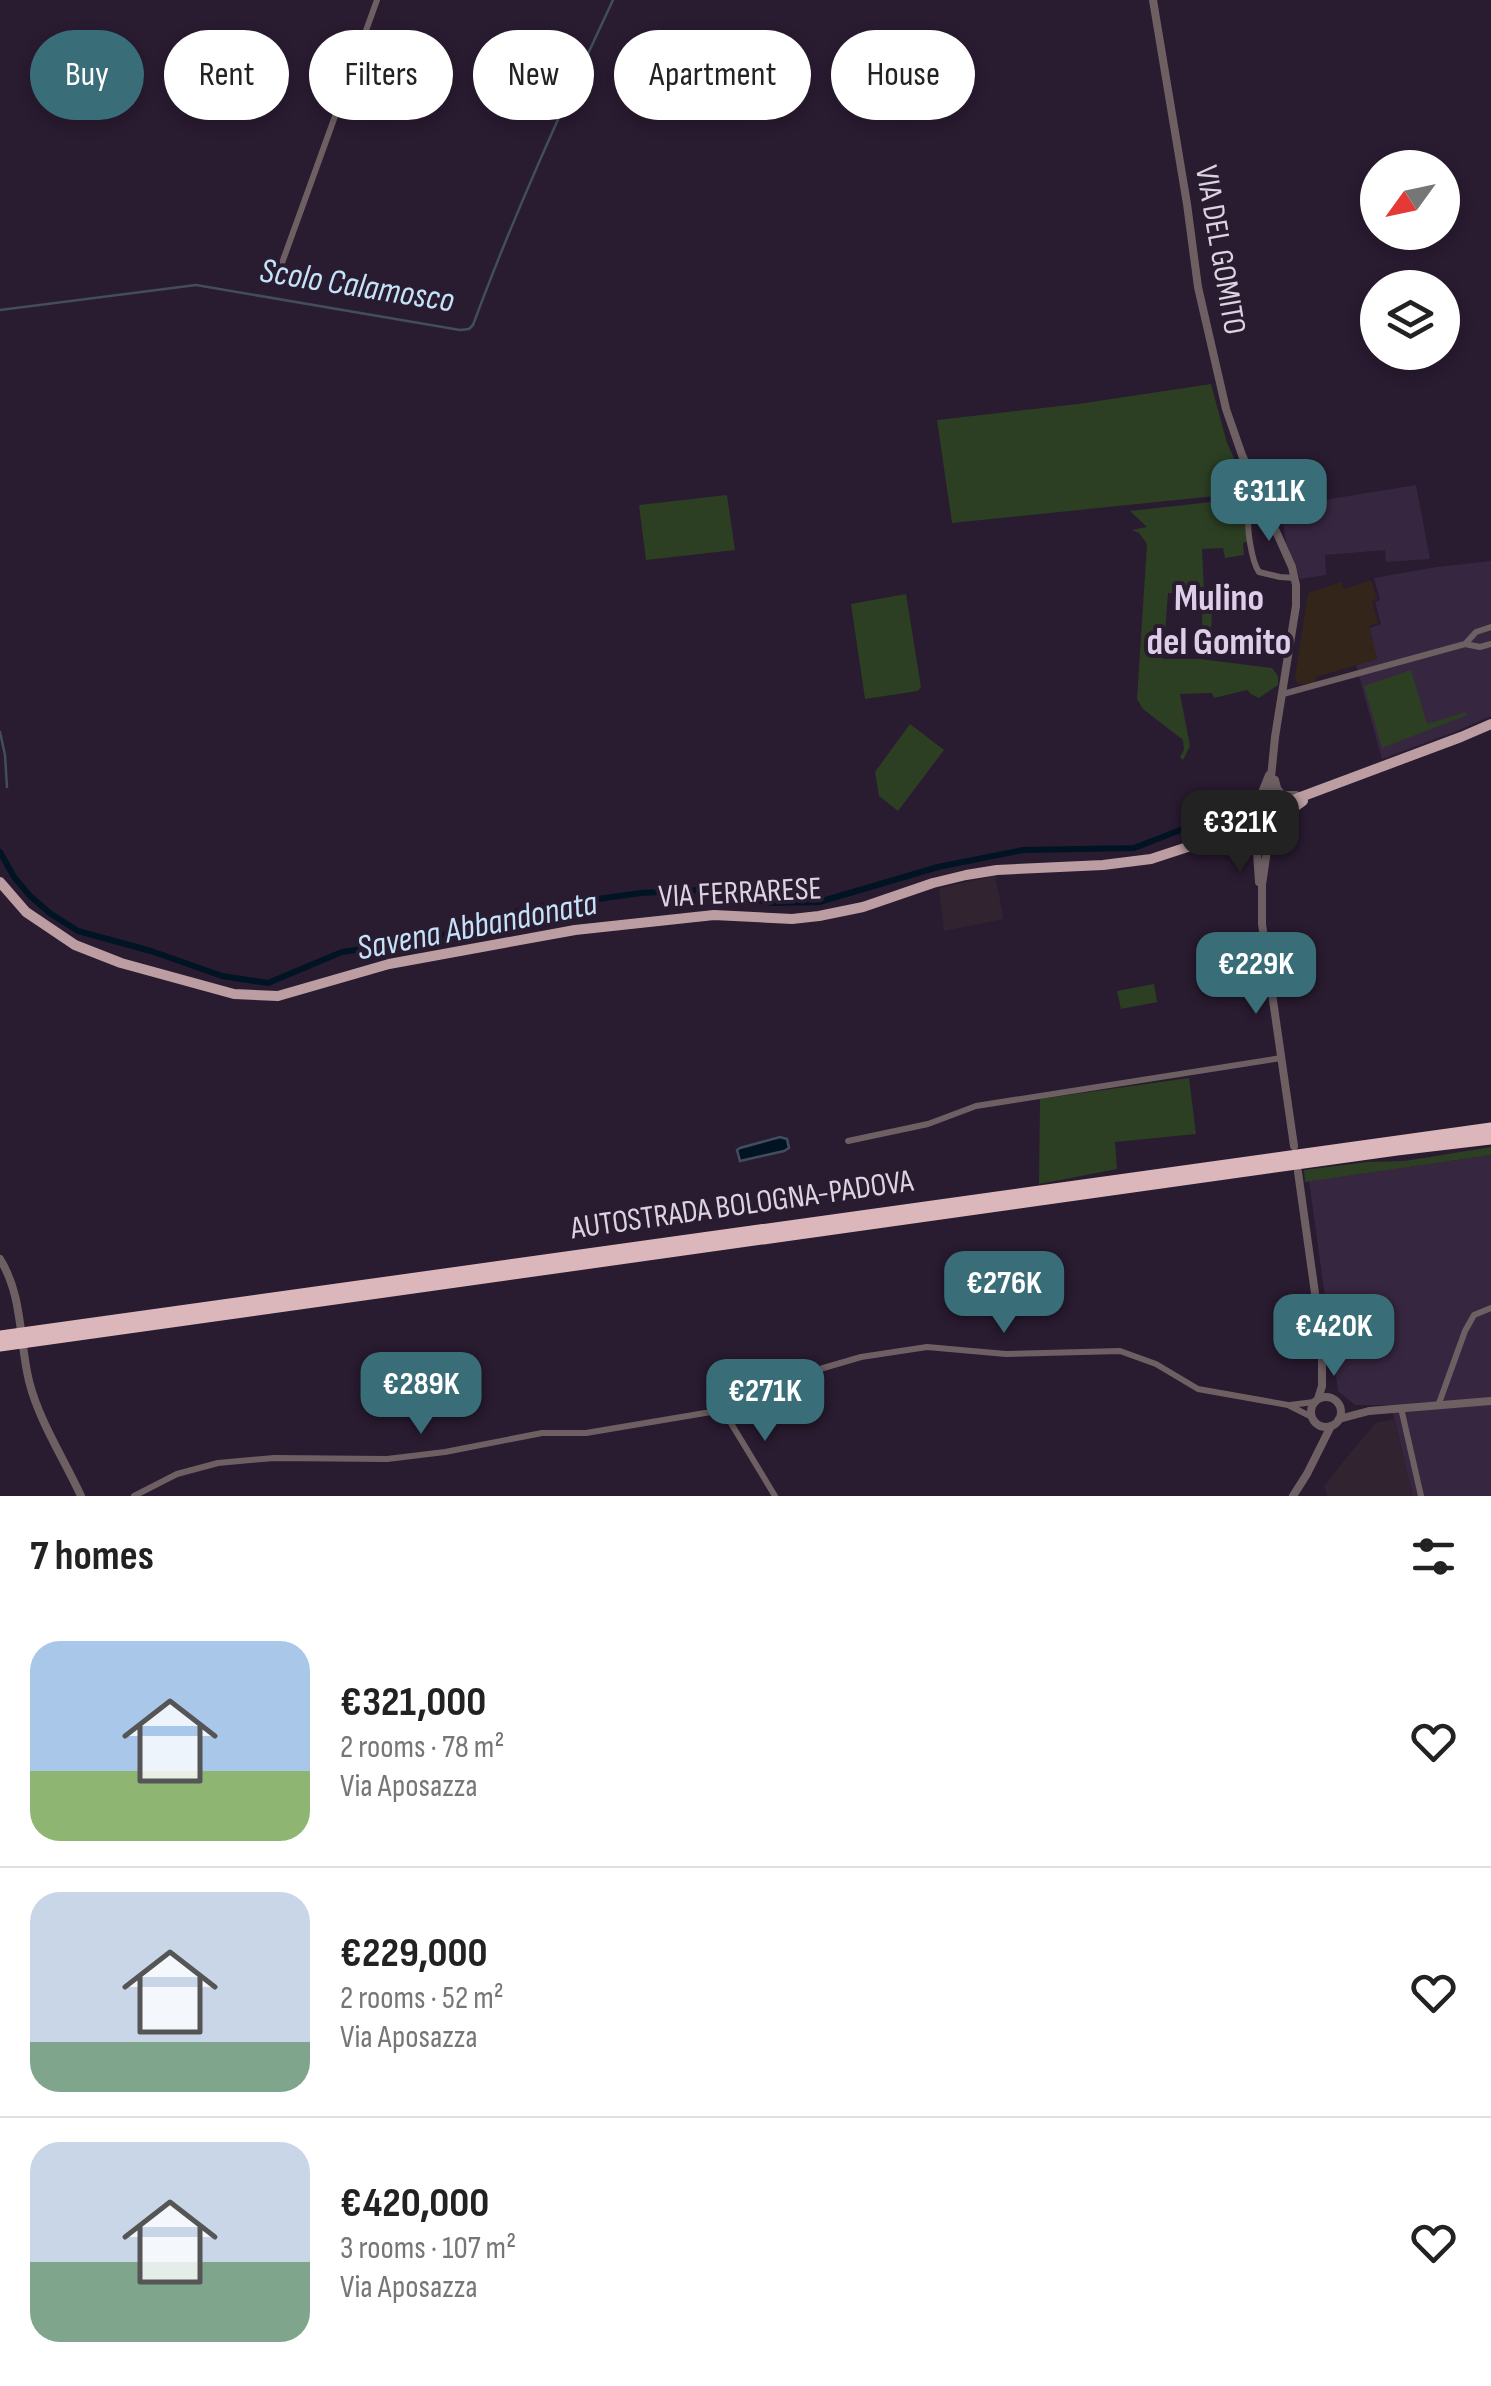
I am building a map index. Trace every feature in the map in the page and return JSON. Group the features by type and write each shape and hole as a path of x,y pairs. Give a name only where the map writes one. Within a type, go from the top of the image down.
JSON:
{"highway":[{"name":"AUTOSTRADA BOLOGNA-PADOVA","path":"0,1336 1460,1132 1490,1134"},
{"name":"AUTOSTRADA BOLOGNA-PADOVA","path":"0,1346 1490,1134"}],"main road":[{"path":"1269,809 1491,724"},
{"path":"1212,838 1258,841 1310,794"},
{"path":"1245,838 1238,820 1248,806 1258,804 1269,809 1274,818 1272,832"},
{"path":"1212,838 1229,830 1238,820"},
{"name":"VIA FERRARESE","path":"0,882 26,912 74,945 120,964 234,994 278,996 389,964 575,930 714,914 792,919 847,912 933,883 989,871 1152,859 1212,838"}],"street":[{"path":"278,274 377,0"},
{"name":"VIA DEL GOMITO","path":"1153,0 1198,287 1226,409 1295,578 1296,606 1269,809"},
{"path":"1263,502 1254,505 1248,522 1254,564 1259,572 1295,578"},
{"path":"1465,644 1476,632 1491,628"},
{"path":"1283,694 1465,644 1491,644"},
{"path":"1272,766 1282,795 1310,794"},
{"name":"VIA DEL GOMITO","path":"1248,806 1261,795 1272,766"},
{"path":"1272,832 1262,885 1262,924 1294,1146"},
{"path":"1245,838 1257,853 1262,885"},
{"path":"848,1142 928,1124 976,1106 1281,1058"},
{"path":"1298,1172 1323,1363 1332,1398 1340,1406 1370,1410 1491,1402"},
{"path":"0,1259 11,1281 34,1397 81,1496"},
{"path":"1438,1406 1465,1330 1474,1316 1491,1308"},
{"path":"134,1496 177,1474 218,1463 274,1458 387,1459 542,1433 586,1433 723,1410 820,1368 860,1357 927,1347 1006,1354 1120,1351 1156,1364 1198,1389 1288,1405 1332,1398"},
{"path":"1315,1456 1317,1432 1310,1411 1322,1386 1323,1363"},
{"path":"1288,1405 1322,1427 1331,1426"},
{"path":"1339,1419 1340,1406"},
{"path":"1401,1408 1421,1496"},
{"path":"723,1410 776,1496"},
{"path":"1293,1496 1331,1426 1339,1419 1370,1410"}],"shaded area":[{"path":"1416,485 1430,559 1386,562 1385,550 1325,555 1326,575 1300,579 1286,544 1281,507"},
{"path":"1491,561 1491,716 1382,759 1356,665 1377,659 1369,628 1381,624 1374,578"},
{"path":"1371,580 1378,623 1369,626 1377,659 1316,677 1314,683 1296,682 1308,593 1341,582 1344,589"},
{"path":"995,876 1004,919 944,931 939,888"},
{"path":"1491,1155 1491,1496 1413,1496 1391,1405 1355,1405 1338,1391 1309,1181"},
{"path":"1394,1419 1413,1496 1327,1496 1324,1486 1355,1447 1376,1423"}],"green space":[{"path":"1211,384 1227,443 1248,488 1235,489 1235,494 952,523 937,420"},
{"path":"727,495 735,550 646,560 639,505"},
{"path":"1238,499 1239,505 1243,504 1248,541 1243,543 1244,555 1225,558 1223,548 1202,549 1204,589 1213,591 1210,654 1201,655 1203,595 1168,593 1163,659 1200,659 1272,668 1278,685 1259,698 1247,690 1214,698 1212,693 1180,694 1190,746 1183,760 1183,740 1143,709 1137,699 1147,544 1132,530 1147,527 1130,511"},
{"path":"906,594 921,687 918,691 865,699 851,604"},
{"path":"1411,670 1427,724 1466,712 1467,715 1382,748 1364,686"},
{"path":"910,724 944,750 898,811 879,796 875,772"},
{"path":"1154,984 1157,1002 1121,1009 1117,991"},
{"path":"1189,1078 1196,1134 1115,1142 1117,1169 1039,1184 1040,1099"},
{"path":"1491,1147 1491,1155 1305,1182 1304,1170 1405,1161"}],"water":[{"path":"780,1137 787,1139 789,1148 740,1161 740,1148"}],"waterway":[{"name":"Scolo Calamosco","path":"0,310 196,285 469,329 613,0"},
{"path":"0,732 7,787"},
{"name":"Savena Abbandonata","path":"0,852 30,896 78,931 222,976 268,983 342,952 430,939 525,909 641,893 698,890 773,903 819,902 938,867 1023,850 1134,848 1227,812"}],"district":[{"name":"Mulino del Gomito","path":"1219,620"}]}
